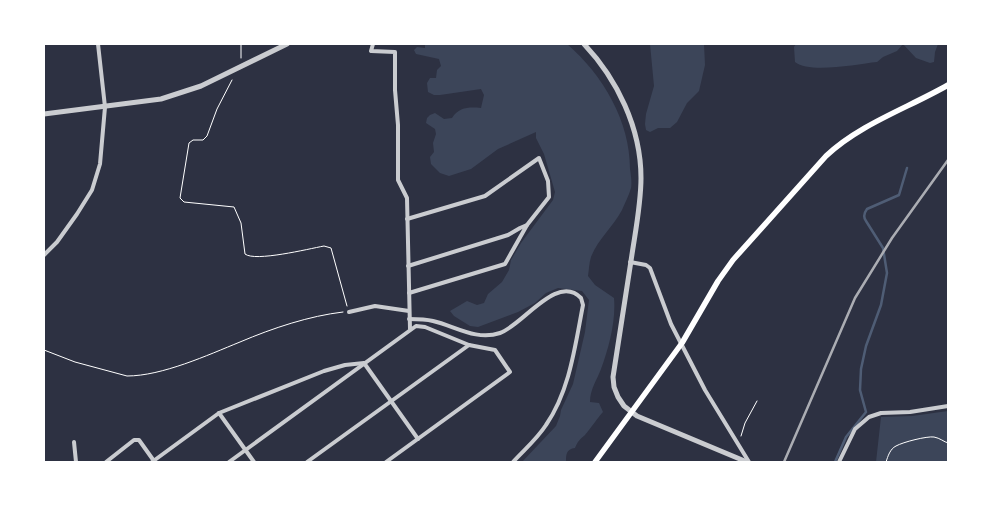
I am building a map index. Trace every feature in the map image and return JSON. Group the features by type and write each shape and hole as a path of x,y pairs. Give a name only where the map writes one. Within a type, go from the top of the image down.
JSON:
{"main road":[{"path":"595,462 682,343 729,265 751,238 826,156 860,131 948,85"}],"street":[{"path":"44,255 74,220 95,182 102,155 105,107 98,44"},
{"path":"44,114 161,99 201,86 288,44"},
{"path":"373,44 371,52 395,52 398,180 407,198 410,329"},
{"path":"584,44 603,67 619,93 629,117 640,166 641,186 613,382 618,397 632,412 646,420 748,462"},
{"path":"407,219 485,196 539,158 548,182 549,197 527,226 505,264 409,293"},
{"path":"408,266 508,235 527,226"},
{"path":"630,262 646,265 650,268 671,324 705,390 748,462"},
{"path":"410,319 432,321 476,335 489,336 512,328 544,300 556,293 571,292 581,298 583,305 571,365 561,398 541,433 513,462"},
{"path":"349,312 374,306 409,311"},
{"path":"229,462 416,326 425,327 469,345 495,350 510,372 386,462"},
{"path":"307,462 469,345"},
{"path":"364,363 418,439"},
{"path":"106,462 134,440 139,440 153,462 218,413 324,371 345,365 364,363"},
{"path":"839,462 851,435 860,423 870,417 881,413 910,412 948,406"},
{"path":"218,413 254,462"},
{"path":"74,442 76,462"}],"path":[{"path":"44,350 75,362 133,376 166,370 257,335 306,319 349,312 331,248 324,246 274,256 248,257 245,254 241,223 234,207 184,202 180,198 189,144 193,140 203,140 207,136 241,57 241,44"},
{"path":"737,443 757,401"},
{"path":"886,462 889,452 895,446 906,442 931,436 948,443"}],"shaded area":[{"path":"425,44 567,44 580,56 603,85 620,117 629,151 631,188 622,210 590,259 588,276 595,285 614,298 613,325 609,343 590,397 590,402 599,403 603,412 579,440 575,448 568,451 566,462 522,462 556,426 573,384 585,332 589,300 582,291 558,288 546,293 535,303 518,312 478,327 470,326 454,316 450,311 467,301 477,305 484,303 488,294 502,282 509,270 511,260 521,243 553,200 555,192 544,154 536,138 536,132 498,149 471,169 449,176 440,173 431,164 430,157 434,152 433,143 436,134 435,129 426,123 427,118 435,113 444,119 452,118 465,108 481,108 484,95 481,89 440,95 428,92 427,83 430,78 436,78 437,70 441,66 439,59 416,54 414,50 417,47 425,48"},
{"path":"650,44 704,44 705,65 699,91 687,103 677,122 670,128 658,128 650,132 646,130 645,124 654,86"},
{"path":"796,44 903,44 897,51 877,62 822,68 802,66 795,62 794,47"},
{"path":"903,44 938,44 934,62 930,63 916,58"},
{"path":"948,411 948,462 876,462 881,417 912,416"}],"waterway":[{"path":"835,462 846,437 866,412 860,390 861,369 866,346 881,305 887,273 883,248 864,216 867,209 899,195 907,168"}],"railway":[{"path":"784,462 855,298 892,238 948,160"}]}
